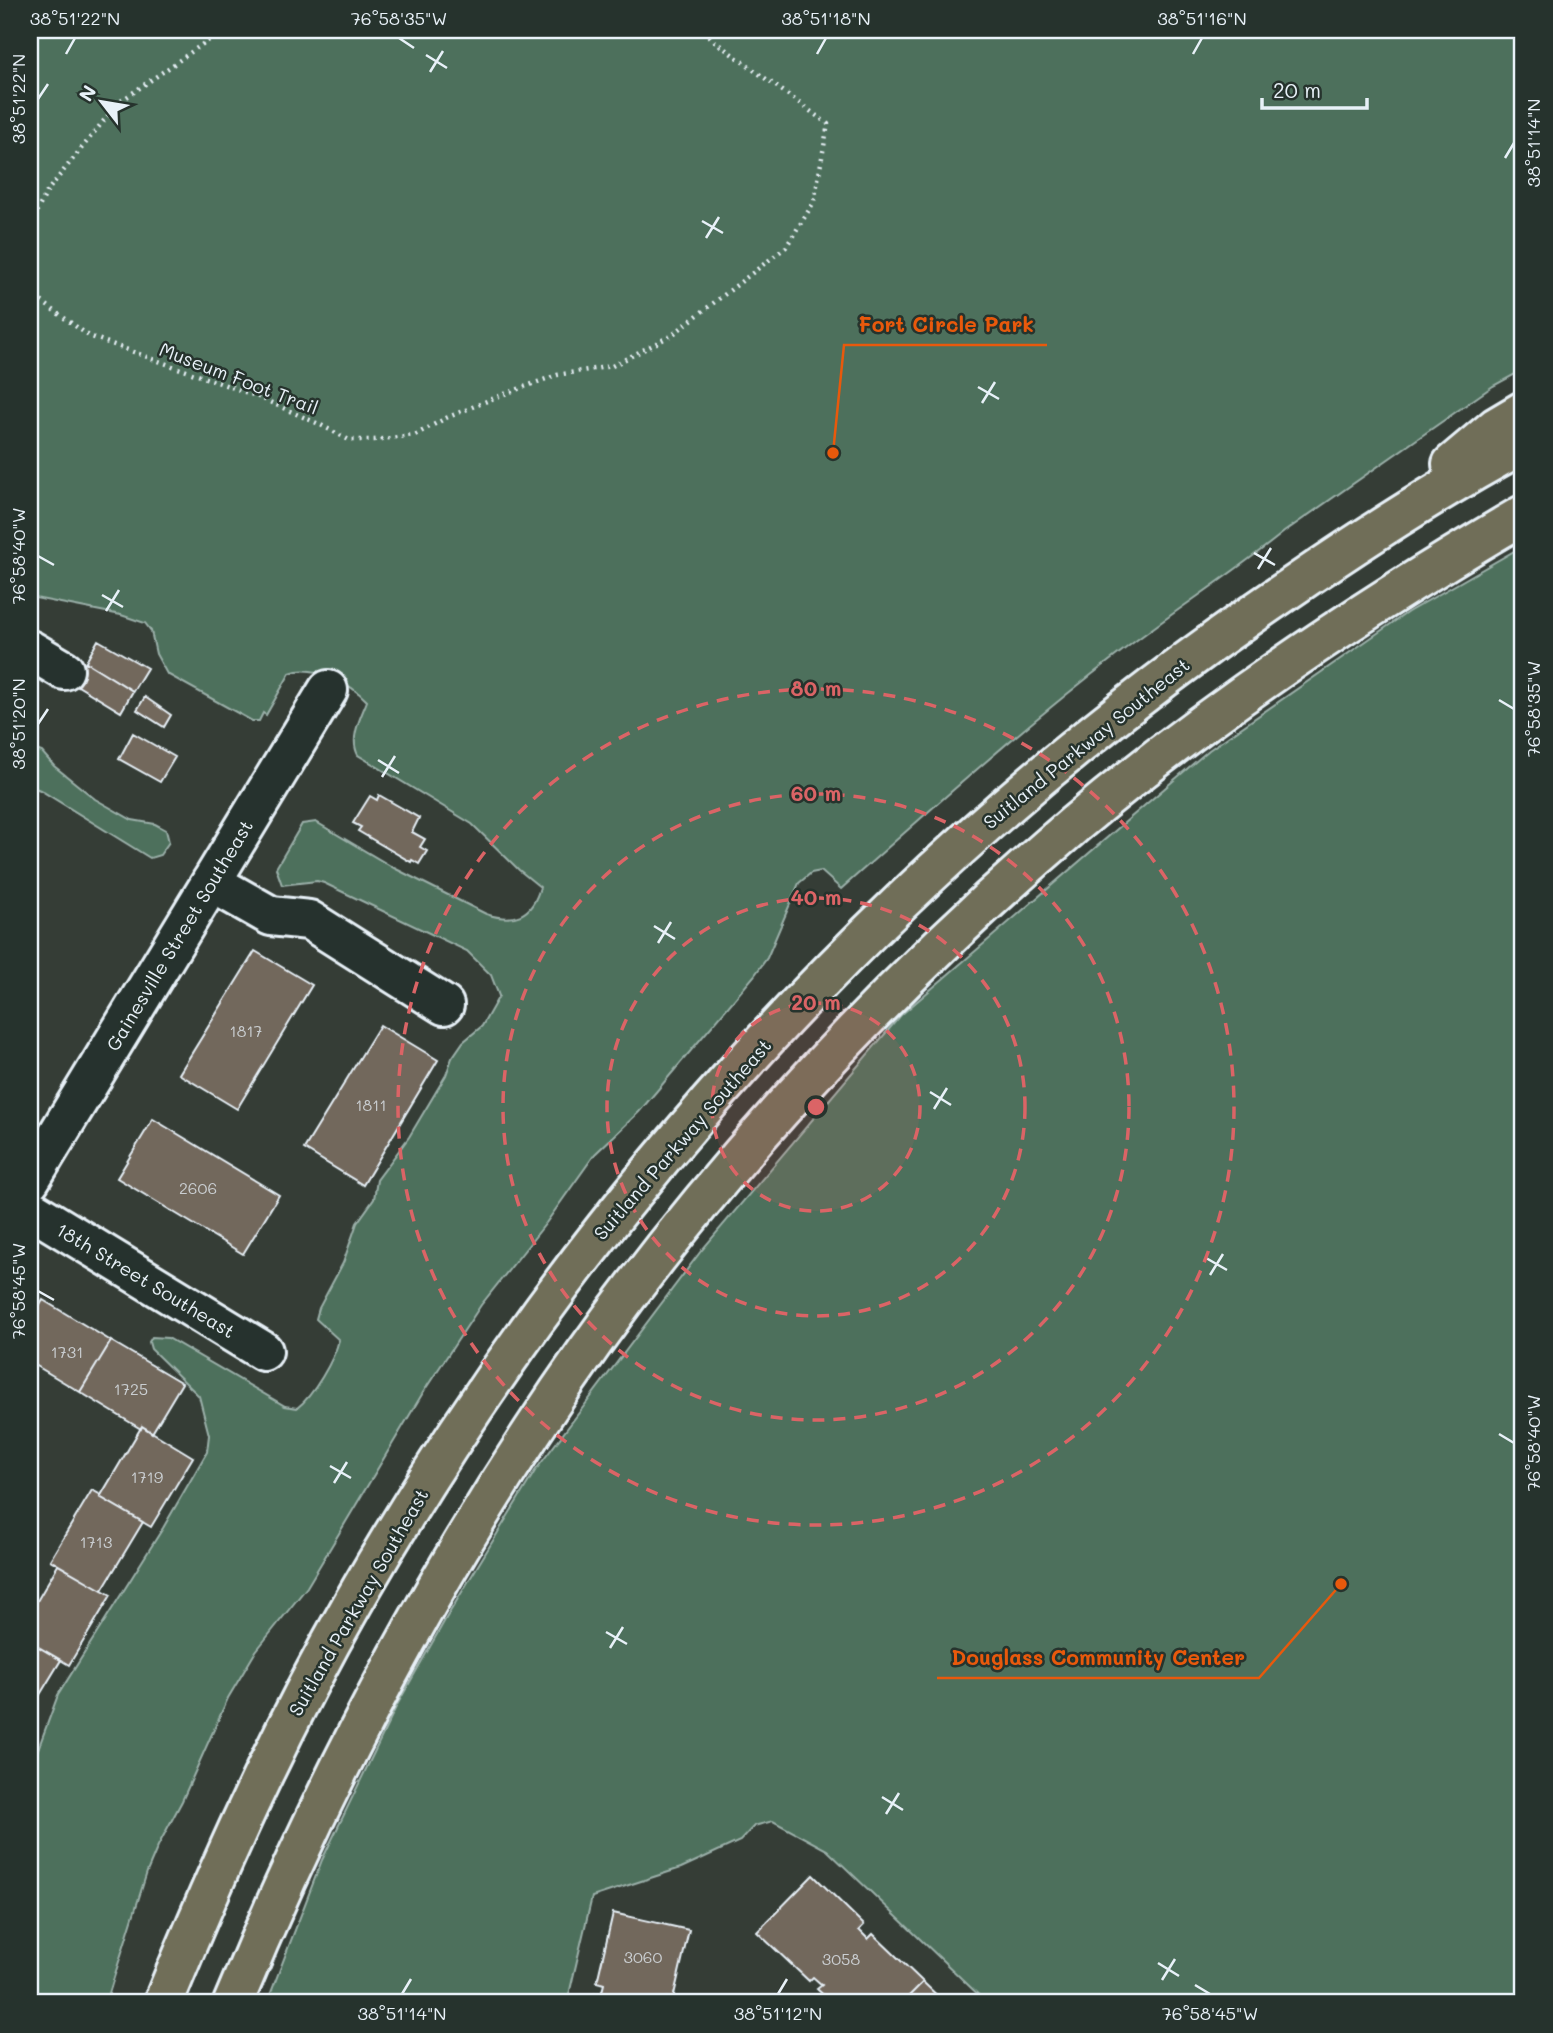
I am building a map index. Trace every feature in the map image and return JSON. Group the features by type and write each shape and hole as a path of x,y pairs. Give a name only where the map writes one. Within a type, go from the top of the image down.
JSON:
{"highway":[{"path":"1359,542 1496,428 1523,411"},
{"name":"Suitland Parkway Southeast","path":"163,2003 246,1811 314,1673 393,1535 517,1345 616,1212 720,1091 828,974 938,866 997,812 1102,725 1239,622 1359,542 1482,466 1523,444"},
{"path":"233,2003 270,1912 325,1796 446,1569 533,1429 622,1304 787,1102 951,936 1088,814 1220,711 1290,662 1445,561 1523,515"}],"street":[{"path":"30,650 64,670"},
{"name":"Gainesville Street Southeast","path":"30,1180 328,690"},
{"path":"211,882 271,916 309,920 444,1004"},
{"name":"18th Street Southeast","path":"30,1209 263,1351"}],"path":[{"path":"30,224 48,190 118,103 207,41 233,30"},
{"name":"Museum Foot Trail","path":"30,293 89,336 256,396 349,440 415,435 446,418 545,379 612,366 672,335 786,247 814,202 828,124 713,41 704,30"}],"green space":[{"path":"30,30 1523,30 1523,370 1493,386 1284,532 1138,639 1011,740 841,889 821,871 811,873 799,883 767,958 639,1112 595,1154 546,1223 481,1305 424,1391 307,1587 256,1651 228,1698 182,1801 158,1846 147,1872 106,2003 30,2003 30,1771 58,1695 163,1528 207,1452 209,1435 199,1396 151,1349 149,1342 152,1337 168,1338 285,1406 297,1408 322,1377 339,1340 316,1319 343,1263 357,1223 374,1199 377,1180 409,1137 446,1075 452,1058 463,1042 482,1026 499,996 491,975 467,951 324,883 317,881 282,885 276,868 302,824 316,822 394,868 496,917 513,917 527,911 537,897 540,887 472,824 358,755 355,735 367,701 341,682 310,671 290,673 266,715 263,713 259,721 252,721 167,674 156,654 151,631 145,623 121,615 30,597"},
{"path":"1523,546 1523,2003 987,2003 827,1850 773,1821 754,1826 740,1841 681,1868 592,1897 567,2003 267,2003 322,1860 397,1705 535,1471 701,1251 901,1015 1209,750 1408,612"},
{"path":"30,748 42,752 54,766 95,799 132,820 155,824 166,830 169,842 160,855 150,858 30,786"}],"building":[{"path":"98,640 147,668 133,691 86,662"},
{"path":"86,662 133,691 121,712 73,683"},
{"path":"145,697 171,715 164,727 137,710"},
{"path":"133,733 175,757 160,782 119,759"},
{"path":"379,795 419,818 412,832 425,839 420,847 427,851 419,864 358,831 361,827 353,823 370,796 377,800"},
{"path":"255,951 312,985 237,1109 179,1074"},
{"path":"380,1025 438,1060 363,1185 304,1149"},
{"path":"153,1119 279,1195 243,1254 117,1178"},
{"path":"43,1300 111,1341 80,1392 30,1362 30,1322"},
{"path":"111,1341 182,1383 152,1433 80,1392"},
{"path":"142,1426 193,1457 151,1527 100,1497"},
{"path":"1523,1442 1523,1504 1517,1446"},
{"path":"92,1490 143,1522 102,1590 50,1560"},
{"path":"58,1565 111,1595 69,1665 30,1642 30,1613"},
{"path":"30,1642 61,1660 30,1711"},
{"path":"813,1875 864,1925 859,1930 868,1939 873,1934 923,1982 902,2003 832,2003 817,1989 822,1985 813,1977 809,1981 757,1932"},
{"path":"613,1913 689,1930 673,1999 667,1998 666,2003 593,2003 595,1994 601,1995 604,1984 597,1982"},
{"path":"923,1982 945,2003 902,2003"}],"place":[{"name":"Fort Circle Park","path":"833,453"},
{"name":"Douglass Community Center","path":"1341,1584"}]}
